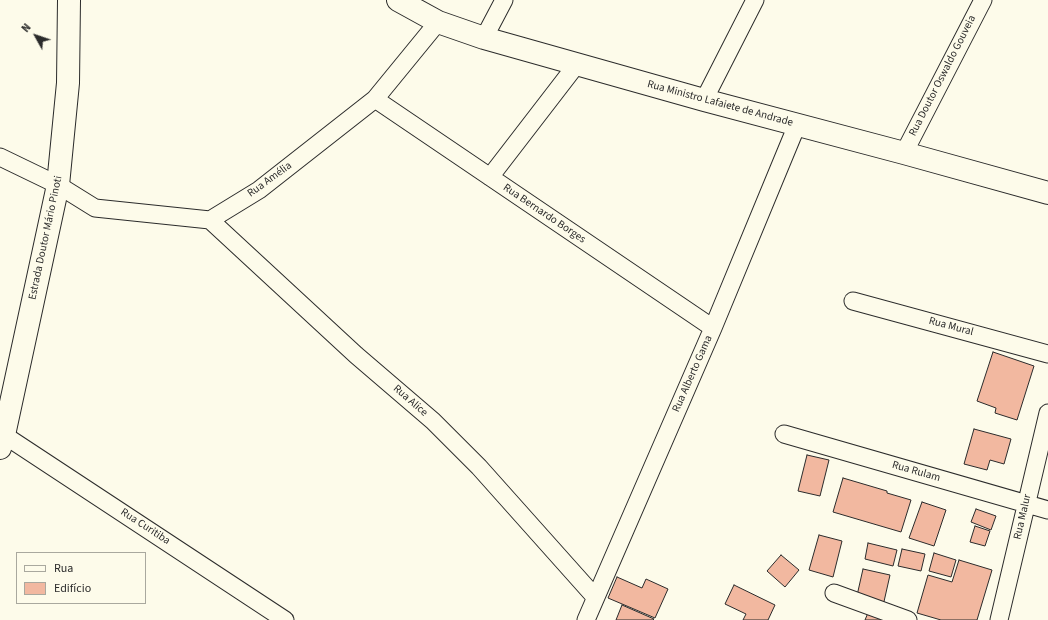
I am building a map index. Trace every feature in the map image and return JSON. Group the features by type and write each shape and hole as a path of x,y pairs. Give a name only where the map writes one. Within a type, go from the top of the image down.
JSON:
{"street":[{"name":"Estrada Doutor Mário Pinoti","path":"2,442 58,186 68,83 69,0"},
{"name":"Rua Ministro Lafaiete de Andrade","path":"398,0 438,22 484,38 704,100 1048,193"},
{"path":"484,38 504,0"},
{"path":"704,100 755,0"},
{"name":"Rua Doutor Oswaldo Gouveia","path":"904,153 983,0"},
{"name":"Rua Amélia","path":"210,220 259,190 376,99 438,22"},
{"path":"490,177 577,64"},
{"name":"Rua Bernardo Borges","path":"376,99 713,328"},
{"name":"Rua Alberto Gama","path":"586,620 713,328 797,125"},
{"path":"0,157 58,186 95,208 210,220"},
{"name":"Rua Alice","path":"210,220 356,355 433,421 479,468 595,597"},
{"name":"Rua Mural","path":"853,301 1048,354"},
{"name":"Rua Malur","path":"999,620 1048,413"},
{"name":"Rua Rulam","path":"784,434 1048,510"},
{"name":"Rua Curitiba","path":"2,442 285,620"},
{"path":"834,593 908,620"}],"building":[{"path":"993,352 1034,366 1017,420 995,413 996,408 977,401"},
{"path":"974,429 1011,439 1004,464 990,460 987,470 964,464"},
{"path":"807,455 829,460 820,496 798,491"},
{"path":"843,478 911,500 901,532 833,512"},
{"path":"922,502 946,510 934,546 909,538"},
{"path":"976,509 996,516 991,530 971,522"},
{"path":"975,526 990,531 985,546 970,542"},
{"path":"819,535 842,541 833,577 809,570"},
{"path":"868,543 897,550 893,566 865,559"},
{"path":"902,549 925,554 921,571 898,566"},
{"path":"934,553 956,560 951,577 929,571"},
{"path":"781,555 799,570 785,587 767,571"},
{"path":"959,560 992,570 977,620 941,620 917,613 928,575 952,582"},
{"path":"863,569 890,575 883,606 856,600"},
{"path":"617,577 642,588 646,579 668,589 655,618 608,598"},
{"path":"734,585 775,605 768,620 743,620 746,614 725,604"},
{"path":"622,605 654,619 616,620"},
{"path":"870,608 898,620 865,620"}]}
